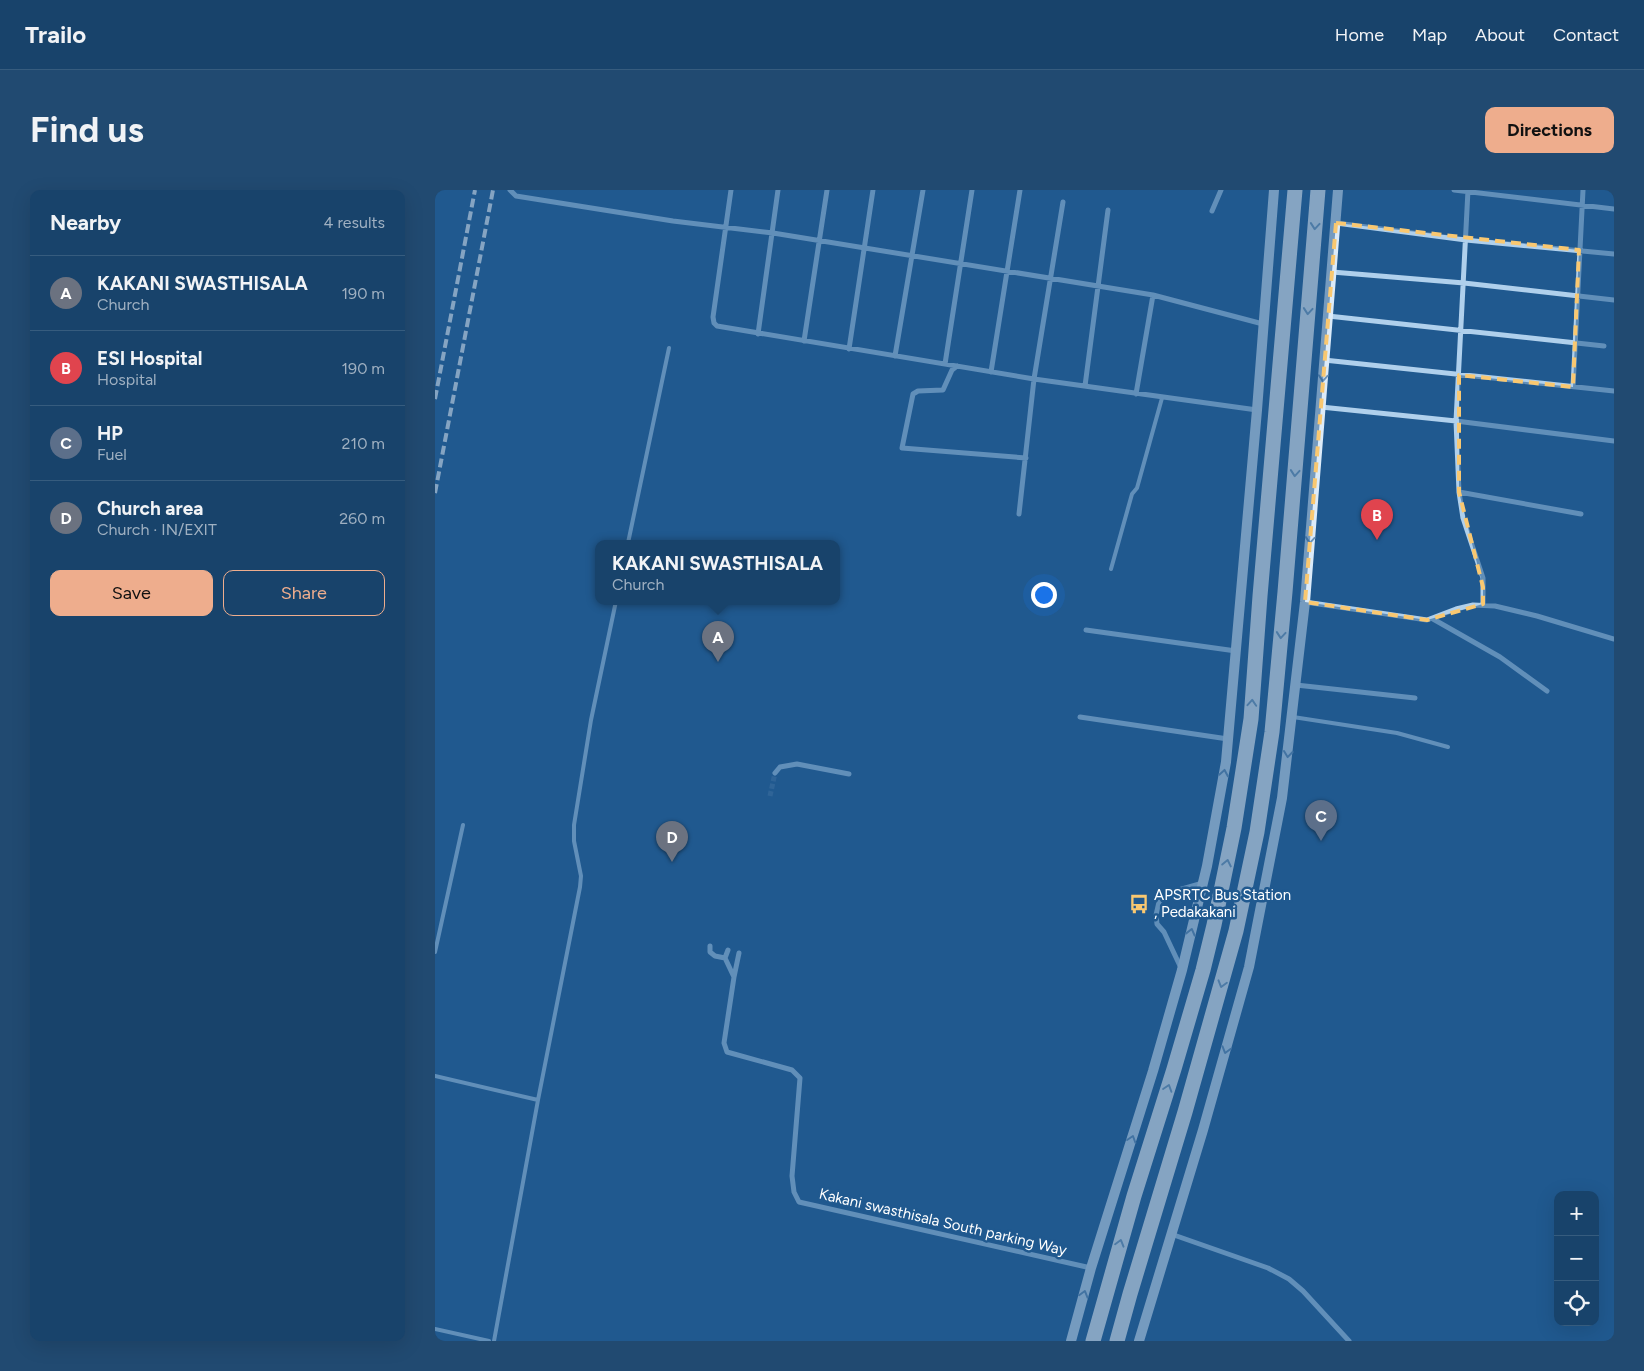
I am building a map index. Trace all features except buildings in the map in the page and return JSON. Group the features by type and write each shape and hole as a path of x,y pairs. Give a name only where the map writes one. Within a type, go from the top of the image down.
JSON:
{"highway":[{"path":"1093,1341 1134,1196 1203,970 1234,828 1251,719 1295,190"},
{"path":"1117,1341 1237,931 1257,832 1272,732 1318,190"}],"main road":[{"path":"1071,1341 1091,1268 1153,1071 1182,970 1203,883 1226,762 1274,190"},
{"path":"1139,1341 1203,1130 1249,967 1283,798 1305,602 1339,190"}],"street":[{"path":"510,190 516,196 673,221 773,233 1153,295 1263,324"},
{"path":"731,190 713,317 714,323 725,328 1034,379 1257,410"},
{"path":"759,334 778,190"},
{"path":"804,341 827,190"},
{"path":"849,349 873,190"},
{"path":"895,356 923,190"},
{"path":"945,364 972,190"},
{"path":"991,372 1020,190"},
{"path":"1212,211 1221,190"},
{"path":"1454,190 1614,209"},
{"path":"1573,387 1583,190"},
{"path":"1468,191 1456,421 1459,492 1463,518 1483,578 1483,604"},
{"path":"1019,514 1023,458 1034,379 1063,202"},
{"path":"1085,386 1108,210"},
{"path":"1336,223 1466,240 1614,254"},
{"path":"1332,272 1614,300"},
{"path":"1136,394 1153,295"},
{"path":"1328,316 1604,346"},
{"path":"1324,360 1614,391"},
{"path":"957,366 952,370 943,390 918,391 913,394 902,445 903,448 1023,458"},
{"path":"1321,407 1456,421 1614,441"},
{"path":"1459,492 1581,514"},
{"path":"1305,602 1421,620 1433,619 1456,609 1483,604 1537,616 1614,639"},
{"path":"1433,619 1500,656 1547,691"},
{"path":"1086,630 1236,651"},
{"path":"1296,685 1415,698"},
{"path":"1080,716 1228,740"},
{"path":"775,773 779,767 797,764 849,774"},
{"path":"1182,970 1164,932 1157,924 1156,915 1159,902 1168,893 1203,883"},
{"path":"709,946 710,952 715,956 725,958"},
{"path":"727,950 725,958 734,977"},
{"path":"734,977 739,953"},
{"name":"Kakani swasthisala South parking Way","path":"734,977 724,1043 727,1052 792,1070 800,1078 792,1176 794,1192 799,1202 1091,1268"},
{"path":"1171,1234 1268,1268 1289,1279 1303,1291 1349,1341"}],"lane":[{"path":"629,540 669,348"},
{"path":"1111,569 1132,494 1137,488 1162,398"},
{"path":"494,1341 538,1100 580,887 581,876 573,841 574,825 591,720 615,605"},
{"path":"1293,717 1397,733 1448,747"},
{"path":"435,952 463,825"},
{"path":"435,1076 538,1100"},
{"path":"435,1328 489,1341"}],"highlighted area":[{"path":"1336,223 1579,250 1573,387 1459,375 1459,492 1483,587 1483,604 1427,620 1305,602"}],"tunnel":[{"path":"770,796 775,773"}],"railway":[{"path":"435,399 475,190"},
{"path":"435,493 493,190"}],"place":[{"name":"ESI Hospital","path":"1377,540"},
{"name":"KAKANI SWASTHISALA","path":"718,662"},
{"name":"HP","path":"1321,841"},
{"name":"Church area","path":"672,862"},
{"name":"APSRTC Bus Station , Pedakakani","path":"1139,904"}]}
